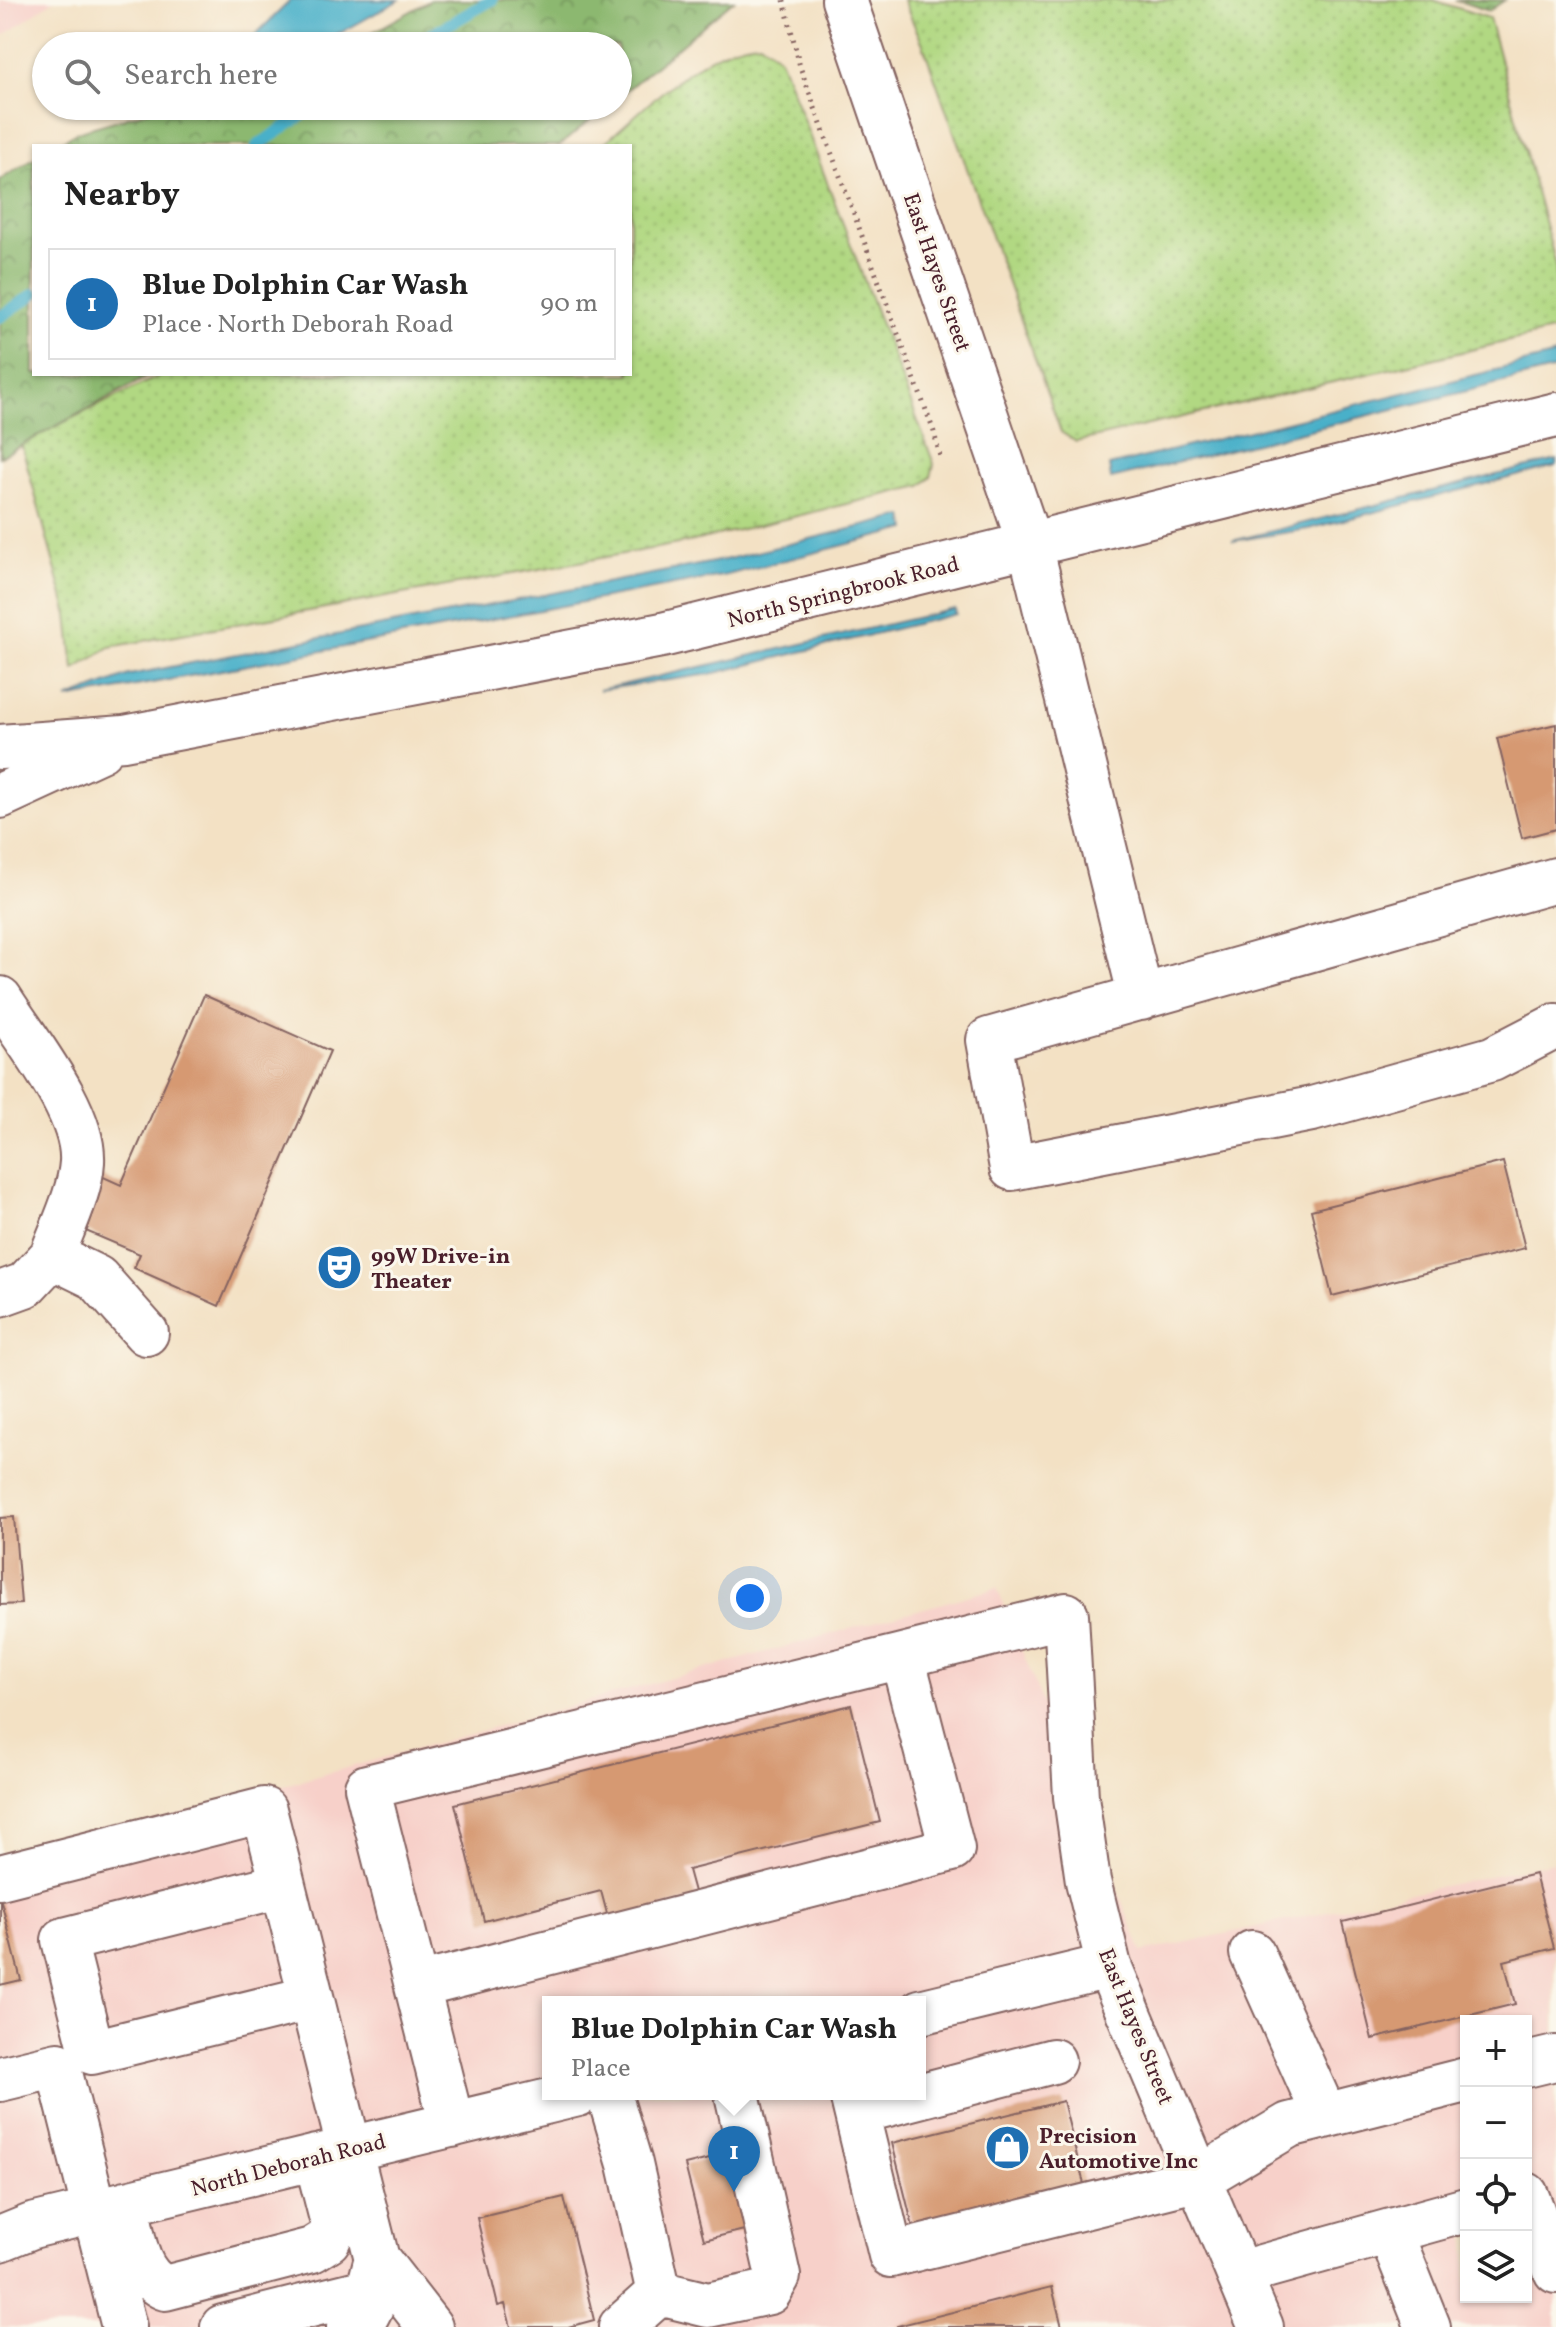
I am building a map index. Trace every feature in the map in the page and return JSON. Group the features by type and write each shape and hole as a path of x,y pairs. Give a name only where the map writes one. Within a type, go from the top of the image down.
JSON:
{"main road":[{"name":"East Hayes Street","path":"844,0 1030,545 1141,998"},
{"name":"North Springbrook Road","path":"0,747 124,738 662,635 1556,415"},
{"name":"North Springbrook Road","path":"0,796 124,738"},
{"path":"1556,880 989,1040 1012,1168 1312,1109 1492,1059 1556,1026"},
{"path":"0,999 64,1100 83,1141 82,1167 52,1256 25,1285 0,1294"},
{"path":"52,1256 97,1278 146,1333"},
{"name":"East Hayes Street","path":"902,1656 1066,1615 1076,1797 1088,1881 1109,1966 1261,2327"},
{"path":"417,1986 952,1849 902,1656 367,1787 417,1986 452,2125"},
{"path":"0,1877 264,1810 311,1998 332,2154 334,2227 328,2240 312,2250 165,2288 151,2281 111,2207"},
{"path":"124,2327 111,2207 75,2058 64,1940 283,1885"},
{"path":"1252,1953 1325,2116"},
{"path":"926,2011 1109,1966"},
{"path":"0,2079 311,1998"},
{"path":"926,2088 1053,2061"},
{"path":"854,2103 891,2255 1200,2178 1289,2125 1460,2082"},
{"name":"North Deborah Road","path":"0,2239 32,2226 554,2100"},
{"path":"611,2100 630,2164 659,2293"},
{"path":"708,2100 751,2280 734,2299"},
{"path":"659,2293 708,2305 769,2292 778,2276 738,2100"},
{"path":"332,2154 377,2259 430,2327"},
{"path":"1532,2210 1556,2271"},
{"path":"1240,2273 1460,2212"},
{"path":"1390,2232 1428,2327"},
{"path":"361,2326 373,2308 379,2290 377,2259"},
{"path":"223,2327 362,2292 370,2285 377,2259"},
{"path":"621,2327 659,2293"}],"path":[{"path":"784,0 800,67 934,432 941,461"}],"shaded area":[{"path":"0,0 54,0 0,38"},
{"path":"997,1588 1142,1952 1554,1862 1556,2327 0,2327 0,1864"}],"green space":[{"path":"431,0 734,0 632,85 632,32 373,32"},
{"path":"903,0 1433,0 1489,18 1556,265 1556,330 1076,442 1061,432 922,42"},
{"path":"1455,0 1505,0 1489,11"},
{"path":"760,42 780,58 934,464 931,477 921,486 689,542 110,647 74,670 68,615 21,443 159,376 632,376 632,144 603,144 675,82 718,54"},
{"path":"118,120 590,120 561,144 57,144 77,132"},
{"path":"32,159 32,376 148,376 0,457 0,180"}],"water":[{"path":"291,0 399,0 342,32 258,32"},
{"path":"1556,355 1556,369 1111,479 1109,466"},
{"path":"1556,460 1556,466 1308,529 1232,541"},
{"path":"904,516 907,529 727,575 67,699 129,675 724,560"},
{"path":"955,609 956,614 711,674 599,690"}],"building":[{"path":"1556,724 1556,829 1522,838 1497,738"},
{"path":"204,995 330,1051 219,1306 134,1268 140,1254 74,1226 97,1174 121,1185"},
{"path":"1503,1162 1525,1248 1332,1296 1311,1210"},
{"path":"14,1517 21,1604 0,1605 0,1518"},
{"path":"851,1705 880,1822 688,1870 696,1899 609,1921 601,1891 484,1921 455,1804"},
{"path":"1535,1874 1554,1948 1504,1961 1515,2004 1372,2039 1343,1922"},
{"path":"0,1897 21,1980 0,1985"},
{"path":"1063,2101 1085,2188 914,2231 892,2143"},
{"path":"765,2145 784,2220 704,2240 685,2165"},
{"path":"564,2197 594,2320 568,2327 511,2327 505,2304 498,2306 477,2218"},
{"path":"1052,2287 1062,2327 897,2327 897,2326"}],"waterway":[{"path":"436,32 492,0"},
{"path":"260,144 295,120"},
{"path":"0,317 32,295"}],"place":[{"name":"99W Drive-in Theater","path":"340,1268"},
{"name":"Precision Automotive Inc","path":"1008,2148"},
{"name":"Blue Dolphin Car Wash","path":"734,2192"}]}
